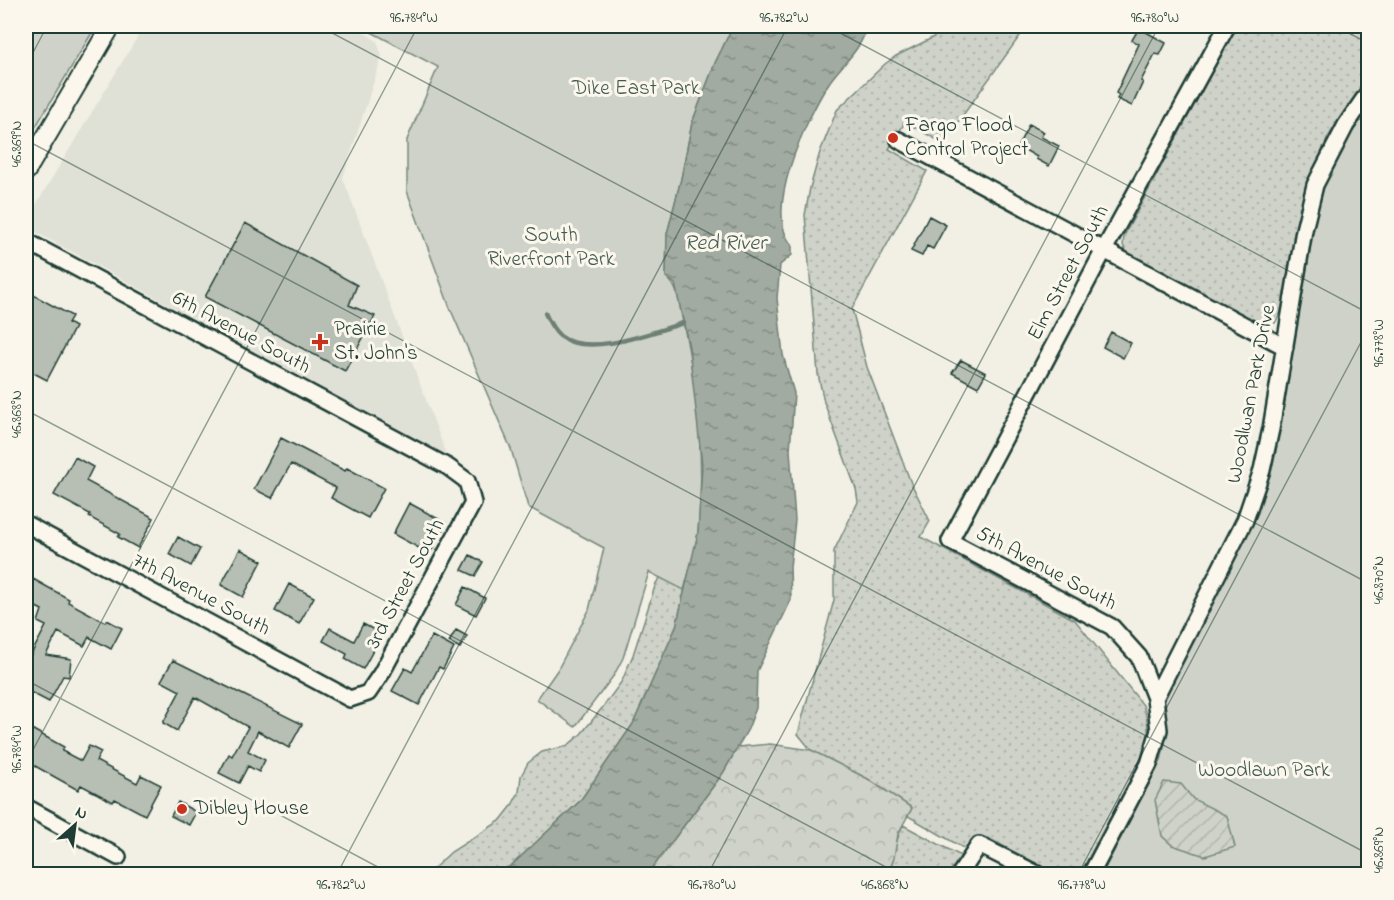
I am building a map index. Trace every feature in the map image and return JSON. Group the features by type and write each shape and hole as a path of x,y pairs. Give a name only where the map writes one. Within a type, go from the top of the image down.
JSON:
{"street":[{"path":"26,171 111,26"},
{"name":"Elm Street South","path":"950,541 1104,250 1227,26"},
{"name":"Woodlwan Park Drive","path":"1155,698 1245,520 1262,470 1304,230 1315,185 1341,134 1368,93"},
{"path":"899,140 1285,347"},
{"name":"6th Avenue South","path":"26,241 408,445 448,467 467,481"},
{"name":"3rd Street South","path":"357,696 368,693 381,674 473,502 467,481"},
{"name":"7th Avenue South","path":"26,524 350,699 357,696"},
{"name":"5th Avenue South","path":"950,541 1112,627 1139,657 1155,698 1160,730 1149,764 1091,874"},
{"path":"26,807 118,857"},
{"path":"960,874 979,845 1037,874"}],"shaded area":[{"name":"Prairie St. John's","path":"144,26 355,26 377,41 382,56 343,178 447,456 26,227 26,221"}],"green space":[{"path":"26,26 96,26 26,143"},
{"name":"South Riverfront Park","path":"360,26 733,26 715,63 692,123 667,234 666,277 674,286 678,298 693,374 699,426 701,479 696,546 684,590 649,572 623,658 614,675 575,727 537,699 558,669 589,610 604,548 528,507 511,449 450,308 407,191 407,140 438,67"},
{"path":"951,26 1027,26 943,143 905,122 889,149 927,171 852,309 867,367 911,483 930,521 921,537 1075,620 1143,705 1148,730 1145,755 1080,874 1056,874 988,838 975,840 965,849 908,816 912,808 868,779 811,750 798,734 834,600 834,551 858,502 856,489 824,402 818,374 805,215 810,188 820,152 837,110 885,64"},
{"path":"1242,26 1368,26 1368,81 1344,111 1327,139 1311,177 1297,222 1280,315 1275,323 1264,328 1128,255 1123,245 1124,236 1233,33"},
{"name":"Woodlawn Park","path":"1368,109 1368,874 1102,874 1161,761 1167,733 1163,702 1164,689 1258,513 1275,456 1320,190 1340,150"},
{"path":"698,533 676,627 633,724 580,801 513,864 499,874 428,874 451,852 500,821 519,792 521,776 528,763 542,752 567,746 581,734 603,707 622,681 633,655 656,583"},
{"path":"770,744 811,750 868,779 912,808 898,834 894,858 888,874 648,874 723,773 738,747"},
{"path":"1164,782 1181,784 1193,799 1227,816 1235,847 1205,856 1172,845 1162,836 1155,800"},
{"path":"903,825 961,856 950,874 888,874"}],"water":[{"name":"Red River","path":"733,26 870,26 831,81 809,120 791,165 785,189 782,211 784,230 792,245 792,255 780,265 777,298 783,355 794,393 790,450 795,520 790,567 791,600 757,671 756,708 748,729 723,773 648,874 499,874 513,864 580,801 633,724 676,627 698,533 702,465 689,347 675,284 666,277 667,234 692,123 715,63"}],"building":[{"path":"1139,28 1166,43 1160,55 1155,54 1141,81 1143,82 1132,106 1117,99 1119,95 1116,93 1139,44 1132,40"},
{"path":"1029,124 1044,132 1041,137 1059,146 1049,166 1018,146"},
{"path":"929,216 946,225 933,249 927,246 922,256 911,251"},
{"path":"245,223 357,285 349,305 375,316 345,371 205,297"},
{"path":"26,291 72,316 68,323 75,327 47,380 26,369"},
{"path":"1111,332 1131,343 1123,358 1103,347"},
{"path":"961,360 986,373 978,387 952,373"},
{"path":"281,438 345,471 347,468 384,488 368,518 331,498 336,488 291,464 272,498 254,489"},
{"path":"75,457 93,467 86,481 154,518 138,548 118,537 120,534 89,517 90,514 54,495"},
{"path":"409,503 446,523 430,554 393,534"},
{"path":"178,537 200,549 191,566 169,554"},
{"path":"240,549 262,561 243,597 221,585"},
{"path":"470,555 483,562 475,576 462,570"},
{"path":"33,579 69,599 68,602 105,622 107,620 122,628 111,649 89,637 84,646 58,632 46,655 71,659 69,677 63,676 49,702 26,690 26,664 46,626 38,622 42,610 26,602 26,593"},
{"path":"289,584 314,597 299,624 275,611"},
{"path":"465,587 485,598 476,615 456,605"},
{"path":"363,624 382,634 363,669 345,659 347,654 323,641 330,628 354,641"},
{"path":"456,630 467,636 460,648 449,642"},
{"path":"432,636 454,648 443,669 439,667 419,705 392,691 405,668 412,672"},
{"path":"173,660 302,724 289,748 258,731 248,751 265,760 259,772 248,766 239,783 219,773 229,754 232,756 248,727 195,697 177,731 163,723 180,691 161,681"},
{"path":"26,726 64,747 62,751 81,761 89,746 101,752 96,761 137,783 141,775 161,785 145,815 115,799 113,802 81,785 78,790 26,761"},
{"name":"Dibley House","path":"178,802 196,812 189,825 171,816"}],"waterway":[{"path":"545,313 551,326 560,336 572,342 587,345 621,341 683,323"}],"place":[{"name":"Fargo Flood Control Project","path":"893,138"},
{"name":"Prairie St. John's","path":"320,342"},
{"name":"Dibley House","path":"182,809"}],"park label":[{"name":"Dike East Park","path":"636,89"}]}
